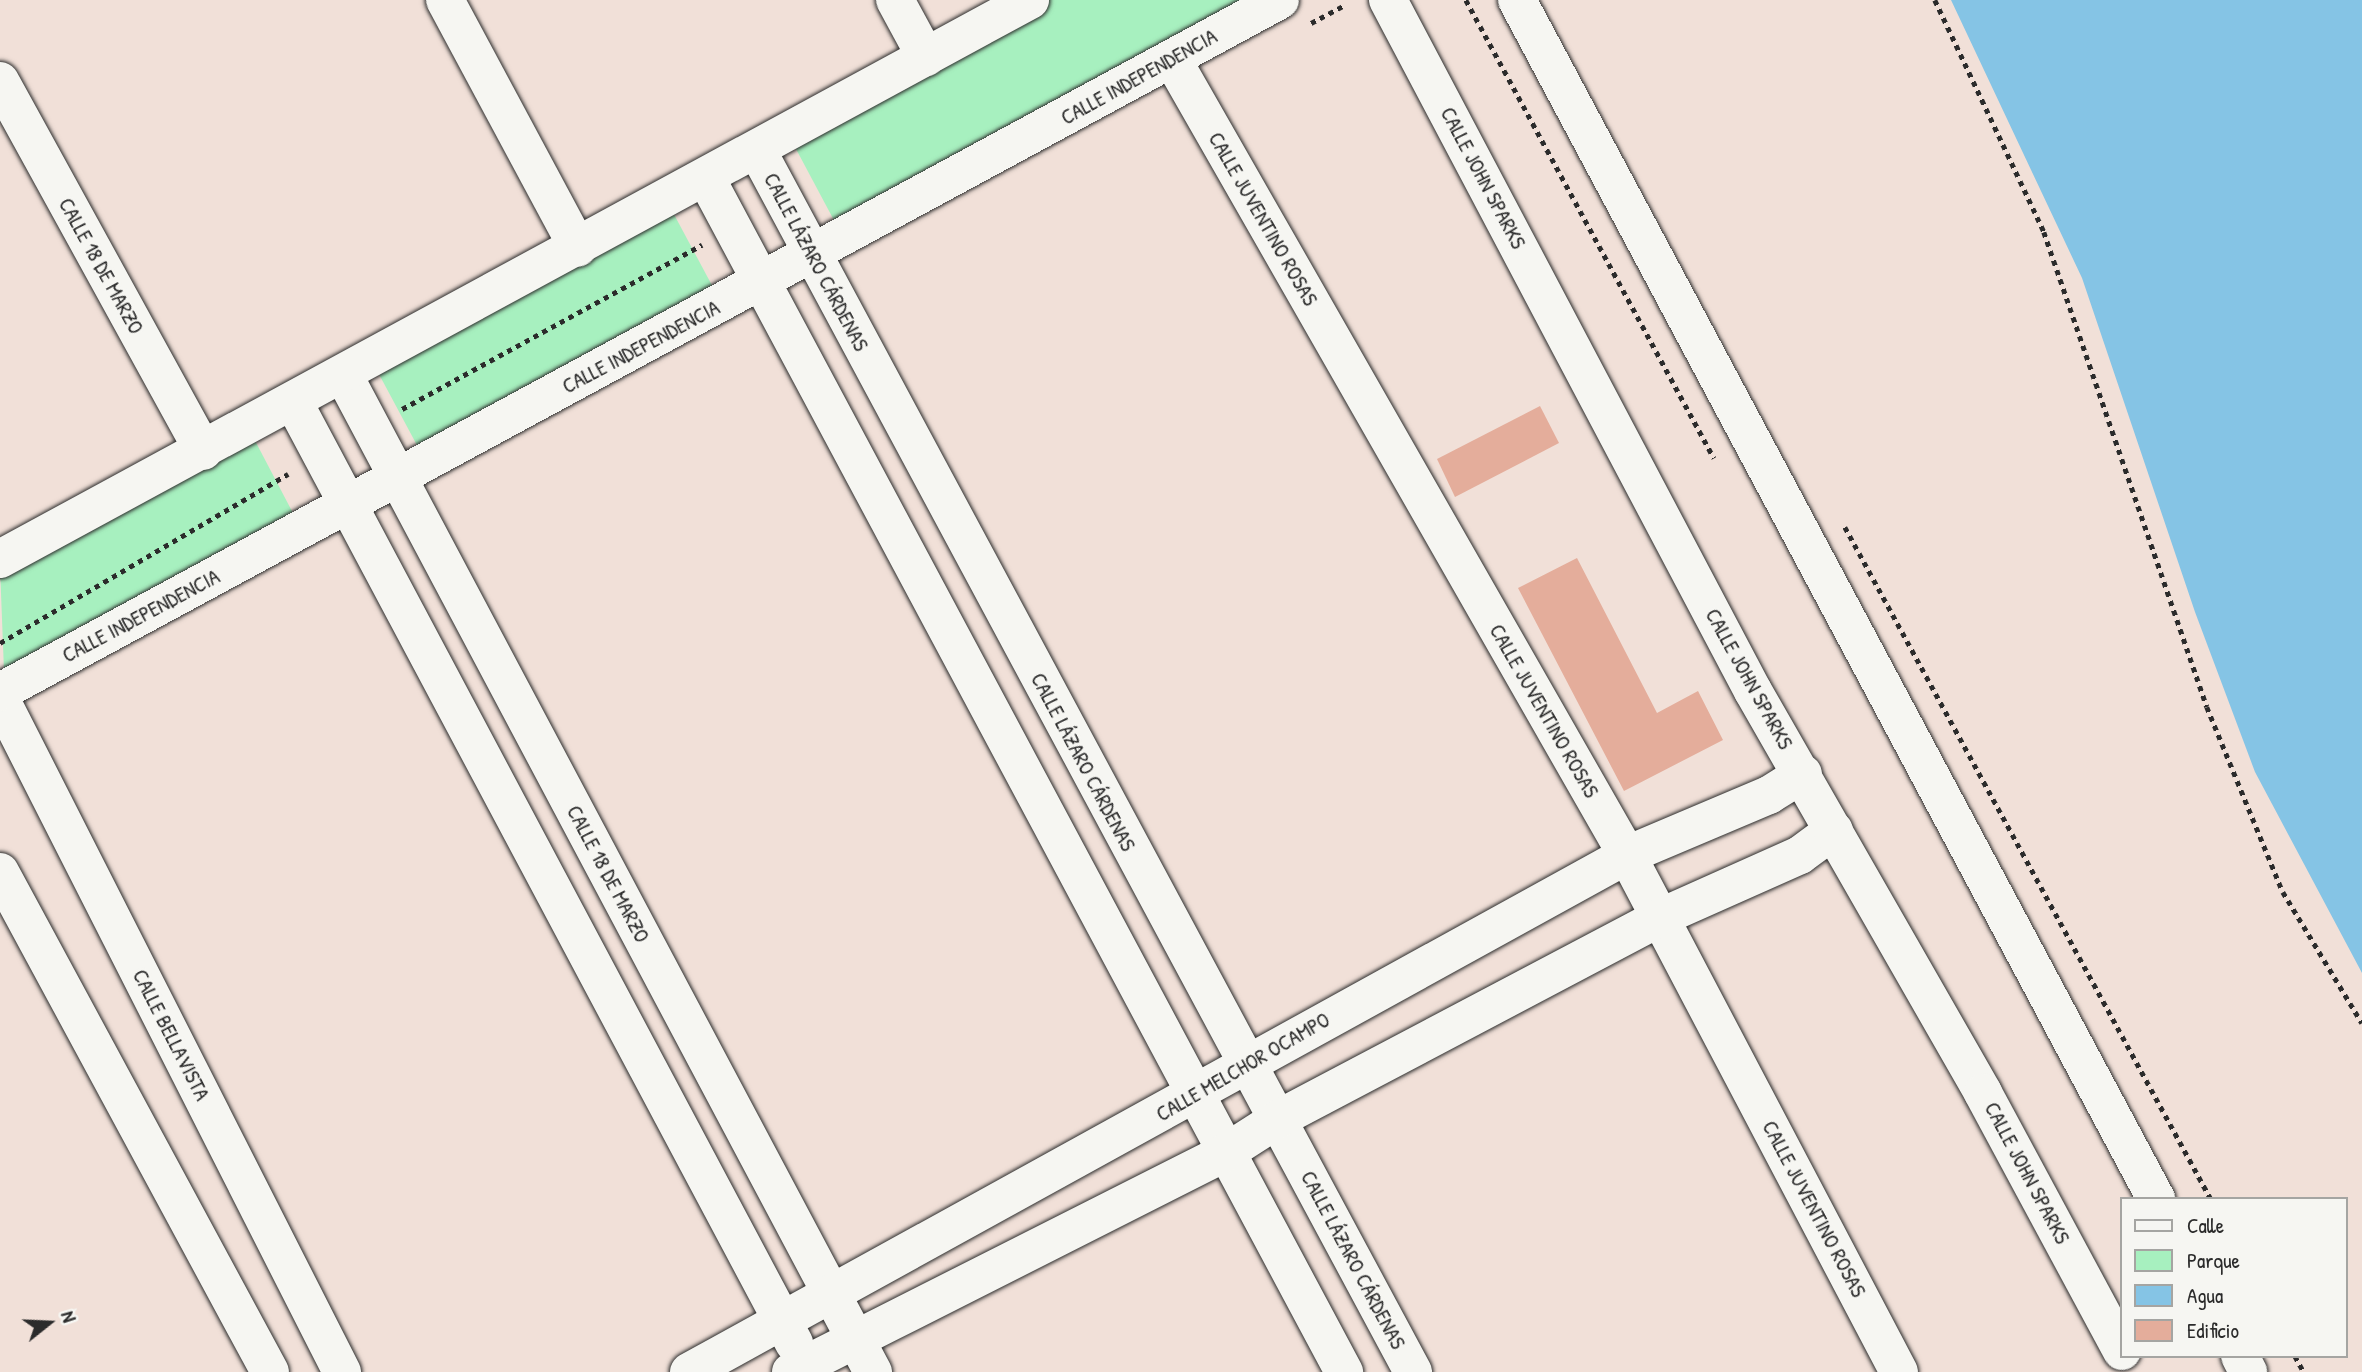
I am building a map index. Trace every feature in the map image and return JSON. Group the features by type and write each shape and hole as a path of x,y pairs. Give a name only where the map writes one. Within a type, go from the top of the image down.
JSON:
{"street":[{"path":"444,0 578,248"},
{"path":"895,0 926,57"},
{"path":"0,559 344,376 1030,0"},
{"name":"CALLE INDEPENDENCIA","path":"0,692 1280,0"},
{"name":"CALLE JOHN SPARKS","path":"1388,0 1753,691 1803,774 2120,1347"},
{"path":"1517,0 2155,1197"},
{"name":"CALLE JUVENTINO ROSAS","path":"1172,59 1627,855 1899,1372"},
{"name":"CALLE 18 DE MARZO","path":"0,81 203,451"},
{"name":"CALLE LÁZARO CÁRDENAS","path":"757,150 1244,1063 1278,1119 1413,1372"},
{"path":"706,177 1344,1372"},
{"name":"CALLE 18 DE MARZO","path":"344,376 873,1372"},
{"path":"293,403 782,1320 802,1369 855,1337 1225,1153 1278,1119 1661,917 1800,855 1834,830"},
{"name":"CALLE BELLAVISTA","path":"0,698 342,1372"},
{"name":"CALLE MELCHOR OCAMPO","path":"689,1372 1197,1095 1244,1063 1627,855 1769,795 1803,774"},
{"path":"0,872 270,1372"}],"path":[{"path":"1935,0 2044,232 2207,707 2283,892 2362,1023"}],"green space":[{"path":"1040,0 1258,0 837,226 788,134"},
{"path":"669,205 715,291 419,449 373,363"},
{"path":"251,433 294,515 4,671 0,567"}],"water":[{"path":"1951,0 2362,0 2362,973 2255,772 2195,612 2082,278"}],"building":[{"path":"1540,406 1559,443 1455,497 1437,459"},
{"path":"1577,558 1657,713 1698,691 1723,740 1624,791 1518,588"}]}
